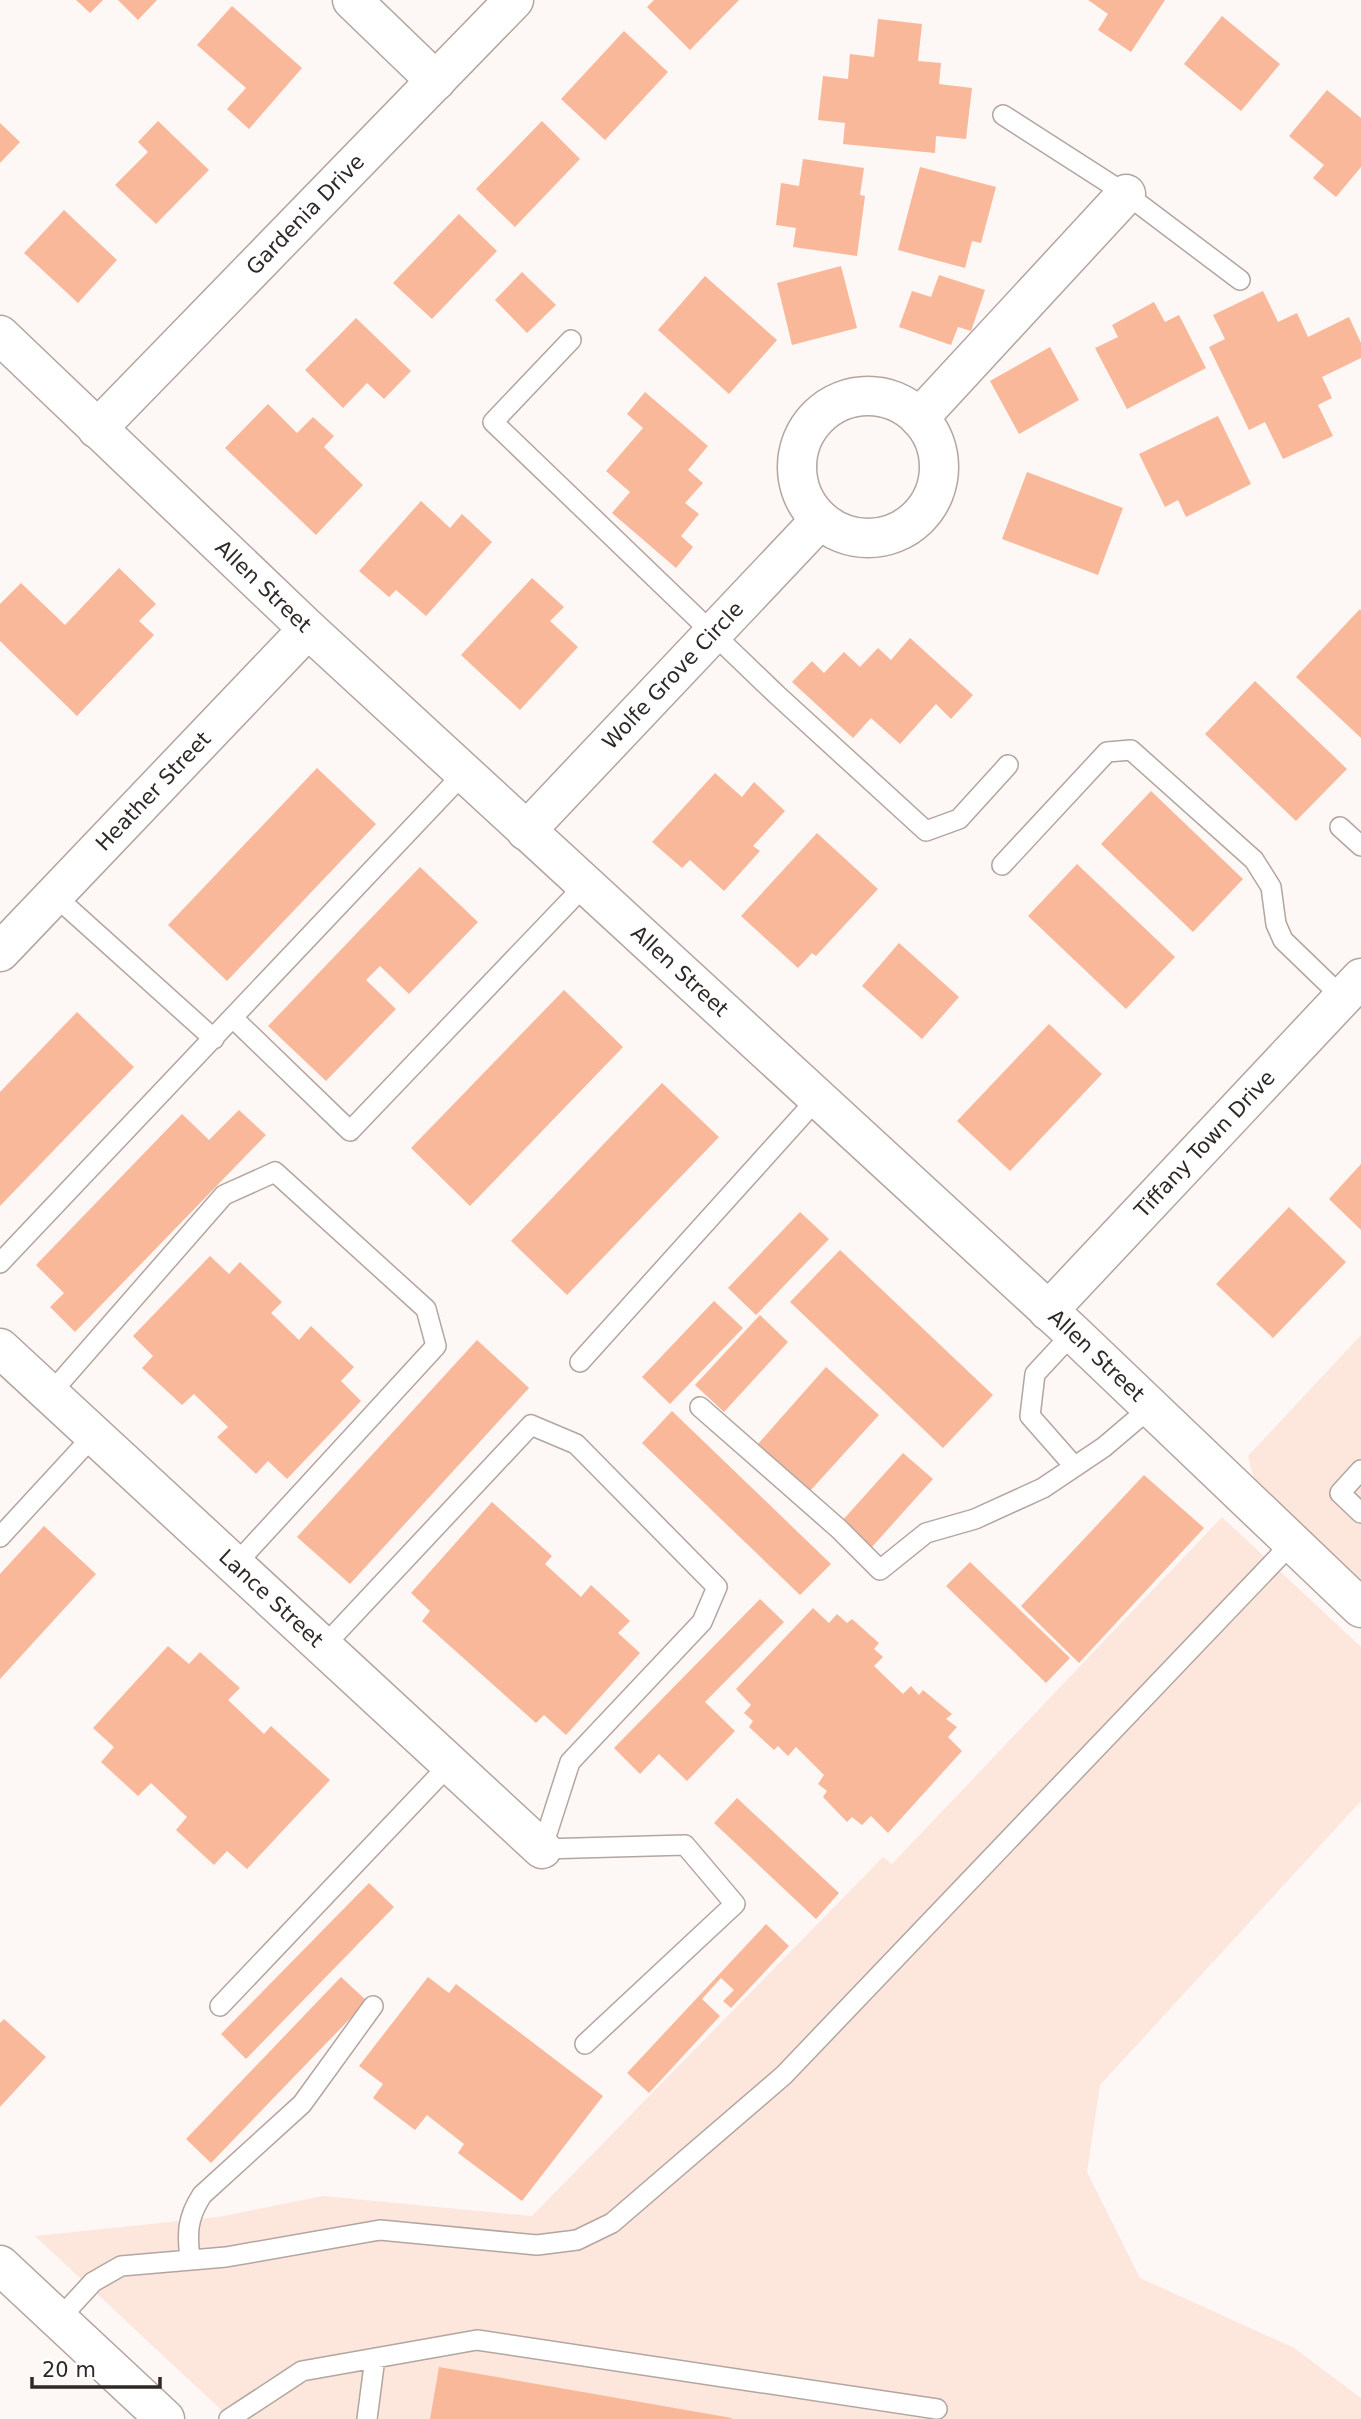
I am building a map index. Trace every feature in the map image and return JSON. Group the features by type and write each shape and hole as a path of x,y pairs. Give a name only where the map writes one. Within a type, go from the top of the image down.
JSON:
{"street":[{"path":"352,0 436,80"},
{"name":"Gardenia Drive","path":"97,429 514,0"},
{"path":"919,418 1126,194"},
{"name":"Allen Street","path":"0,335 308,629 816,1100 1060,1322 1361,1608"},
{"path":"860,397 892,401 919,418 934,443 939,471 931,499 923,512 901,530 873,538 845,534 820,520 802,493 798,478 800,446 817,418 844,401 860,397"},
{"name":"Wolfe Grove Circle","path":"526,831 820,520"},
{"name":"Heather Street","path":"0,952 308,629"},
{"name":"Tiffany Town Drive","path":"1060,1322 1352,988"},
{"name":"Lance Street","path":"0,1348 542,1849"},
{"path":"0,2266 165,2419"}],"lane":[{"path":"1003,115 1126,194 1240,280"},
{"path":"571,340 493,422 713,633 926,831 959,819 1008,765"},
{"path":"1002,865 1107,752 1131,750 1254,860 1271,887 1276,924 1283,940 1352,988"},
{"path":"0,1264 464,774"},
{"path":"1340,827 1361,846"},
{"path":"233,1018 350,1131 585,885"},
{"path":"54,895 214,1039"},
{"path":"580,1362 816,1100"},
{"path":"50,1394 224,1195 275,1172 426,1309 436,1346 235,1565"},
{"path":"1060,1322 1035,1374 1030,1416 1074,1466"},
{"path":"700,1407 839,1530 880,1570 926,1533 975,1519 1043,1488 1104,1447 1151,1407"},
{"path":"324,1647 531,1425 576,1444 717,1587 702,1622 570,1762 542,1849 685,1845 735,1904 585,2044"},
{"path":"0,1537 94,1435"},
{"path":"1361,1470 1340,1493 1361,1513"},
{"path":"58,2320 106,2272 121,2266 226,2257 380,2231 537,2245 577,2240 612,2222 783,2075 1292,1544"},
{"path":"220,2006 450,1764"},
{"path":"190,2260 187,2228 191,2211 202,2195 302,2104 373,2006"},
{"path":"229,2419 302,2371 477,2340 937,2409"},
{"path":"367,2419 375,2358"}],"shaded area":[{"path":"1361,1335 1361,1580 1255,1483 1248,1456"},
{"path":"1222,1517 1361,1647 1361,1801 1100,2085 1087,2172 1140,2278 1294,2348 1361,2398 1361,2419 231,2419 35,2236 218,2217 323,2196 532,2216 883,1857 892,1864"}],"building":[{"path":"76,0 103,0 90,13"},
{"path":"118,0 157,0 138,20"},
{"path":"654,0 739,0 690,50 647,7"},
{"path":"1088,0 1165,0 1131,52 1098,30 1108,14"},
{"path":"232,6 302,68 249,129 227,109 246,88 197,45"},
{"path":"1222,16 1280,64 1241,111 1184,64"},
{"path":"878,19 922,24 918,61 941,63 939,84 972,88 966,139 936,136 935,153 843,144 845,123 818,120 823,76 848,79 850,54 874,57"},
{"path":"624,31 668,72 605,140 561,99"},
{"path":"1327,90 1361,118 1361,167 1336,197 1313,178 1324,165 1289,136"},
{"path":"158,121 209,170 156,224 115,185 148,152 138,142"},
{"path":"542,121 580,159 515,227 476,189"},
{"path":"0,123 20,142 0,163"},
{"path":"803,159 864,168 860,195 865,196 857,256 793,247 796,228 776,225 781,183 799,186"},
{"path":"920,167 996,187 981,243 972,241 965,268 898,250"},
{"path":"64,210 117,260 78,303 24,253"},
{"path":"459,214 497,251 432,319 393,283"},
{"path":"841,266 857,328 792,345 777,283"},
{"path":"522,272 556,305 527,333 495,300"},
{"path":"939,275 985,290 971,331 958,327 951,345 899,327 912,291 931,297"},
{"path":"705,276 777,340 729,394 658,330"},
{"path":"1263,291 1278,322 1297,313 1308,337 1349,317 1361,343 1361,358 1322,377 1332,398 1318,405 1333,436 1283,459 1265,422 1249,430 1209,347 1225,339 1213,315"},
{"path":"1154,302 1165,322 1179,315 1206,368 1127,409 1095,348 1118,337 1112,325"},
{"path":"356,318 411,371 384,399 367,383 343,408 305,370"},
{"path":"1050,347 1079,400 1019,434 990,381"},
{"path":"645,392 708,446 688,470 703,483 685,503 699,514 681,536 693,547 676,568 612,513 630,492 606,471 643,428 627,414"},
{"path":"268,404 297,433 313,417 334,436 324,447 363,485 316,535 225,448"},
{"path":"1218,416 1251,484 1186,517 1178,500 1165,507 1139,454"},
{"path":"1027,472 1123,508 1098,575 1002,539"},
{"path":"421,501 450,528 462,514 492,542 426,616 396,590 389,597 359,571"},
{"path":"119,568 156,604 139,621 154,635 77,716 0,641 0,604 21,583 65,625"},
{"path":"532,578 564,607 550,621 578,647 520,710 461,655"},
{"path":"1360,609 1361,611 1361,738 1296,677"},
{"path":"910,638 973,695 951,719 936,704 900,744 871,718 853,738 792,682 812,661 824,673 844,652 860,667 878,648 891,660"},
{"path":"1255,681 1347,769 1296,821 1205,734"},
{"path":"317,768 376,824 227,981 168,925"},
{"path":"715,773 742,797 754,782 785,811 753,846 760,851 724,891 690,860 682,868 652,842"},
{"path":"1151,791 1243,879 1193,932 1101,844"},
{"path":"817,833 878,889 816,956 812,953 798,968 741,916"},
{"path":"1077,864 1175,957 1126,1009 1028,916"},
{"path":"420,867 478,922 409,994 380,966 366,980 396,1009 326,1081 268,1026"},
{"path":"899,943 959,997 922,1039 862,986"},
{"path":"564,990 623,1047 470,1206 411,1148"},
{"path":"77,1012 134,1067 0,1206 0,1092"},
{"path":"1049,1024 1102,1074 1010,1171 957,1121"},
{"path":"662,1083 719,1137 567,1295 511,1241"},
{"path":"239,1110 266,1135 75,1332 50,1307 64,1293 36,1265 182,1114 209,1140"},
{"path":"1361,1164 1361,1230 1329,1199"},
{"path":"1289,1207 1346,1262 1273,1338 1216,1284"},
{"path":"800,1212 829,1239 756,1315 728,1288"},
{"path":"840,1250 993,1395 943,1448 790,1302"},
{"path":"210,1256 229,1274 240,1262 282,1302 271,1313 299,1340 311,1326 354,1367 341,1381 361,1401 287,1479 268,1461 256,1474 217,1437 228,1427 194,1394 182,1405 142,1368 153,1356 133,1336"},
{"path":"714,1301 743,1328 670,1404 642,1377"},
{"path":"760,1315 788,1342 724,1412 695,1385"},
{"path":"477,1340 529,1388 350,1584 297,1537"},
{"path":"826,1367 879,1415 810,1491 758,1444"},
{"path":"672,1411 831,1564 800,1595 642,1443"},
{"path":"903,1453 933,1479 872,1547 842,1521"},
{"path":"1144,1475 1204,1528 1079,1663 1021,1606"},
{"path":"492,1502 552,1556 545,1564 581,1597 591,1585 630,1621 618,1633 640,1653 566,1735 544,1715 536,1723 422,1621 430,1611 411,1593"},
{"path":"44,1526 96,1574 0,1679 0,1574"},
{"path":"970,1562 1070,1658 1046,1683 946,1586"},
{"path":"760,1599 784,1622 705,1702 735,1731 687,1781 659,1754 640,1774 614,1748"},
{"path":"813,1608 829,1623 837,1614 847,1623 852,1619 879,1643 874,1649 883,1657 874,1666 903,1694 911,1686 919,1695 923,1690 952,1714 946,1719 957,1727 948,1737 962,1751 888,1833 871,1816 862,1825 852,1817 847,1822 823,1797 827,1791 818,1784 824,1775 796,1747 788,1756 778,1746 774,1750 749,1727 753,1721 744,1713 751,1705 736,1689"},
{"path":"168,1646 189,1664 200,1652 240,1688 228,1700 264,1734 271,1726 330,1780 247,1869 227,1851 214,1865 176,1830 187,1817 151,1783 138,1796 101,1762 114,1747 93,1728"},
{"path":"737,1798 839,1893 816,1919 714,1823"},
{"path":"369,1883 394,1907 246,2059 221,2034"},
{"path":"766,1924 789,1946 731,2008 723,2001 734,1990 721,1978 702,1999 720,2016 649,2093 627,2073"},
{"path":"341,1977 367,2001 211,2163 186,2139"},
{"path":"428,1977 449,1993 456,1984 603,2096 522,2201 458,2153 464,2144 427,2115 415,2130 373,2098 383,2084 359,2066"},
{"path":"4,2019 46,2057 0,2107 0,2023"},
{"path":"439,2367 732,2418 430,2419"}]}
